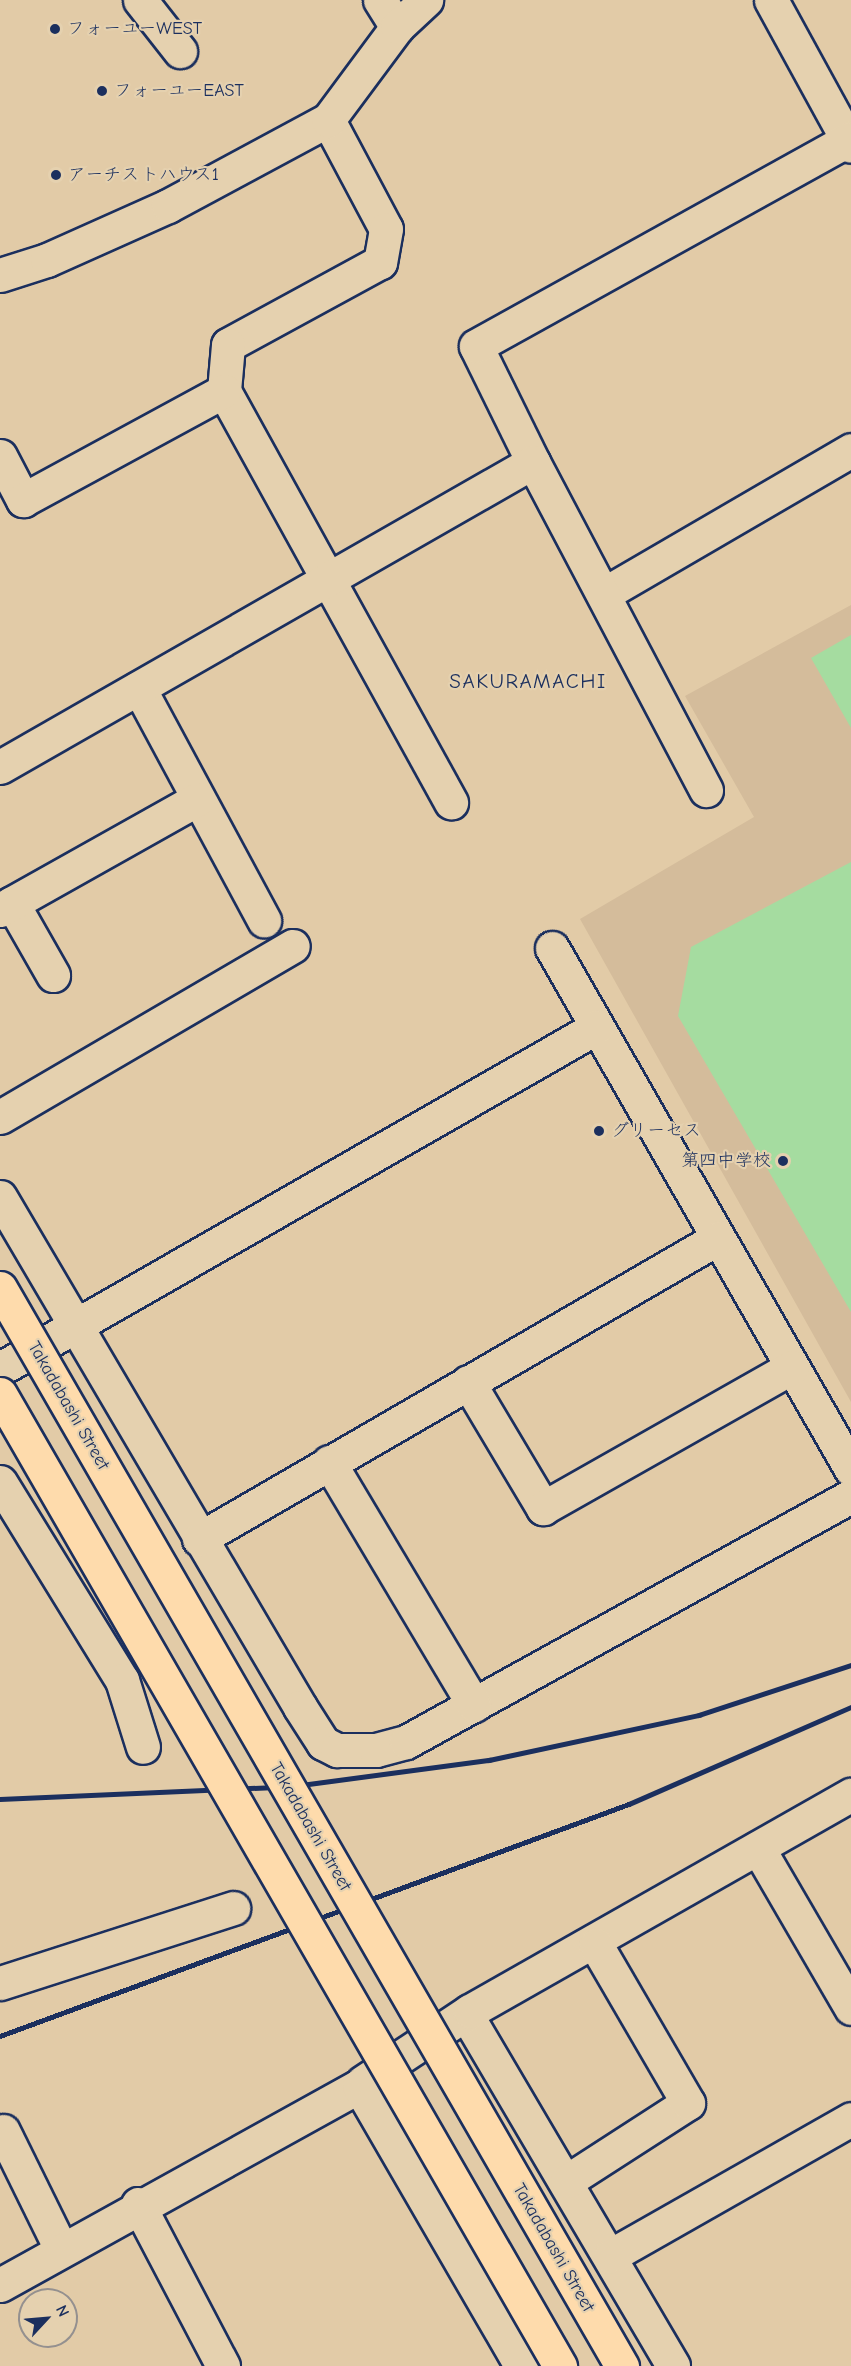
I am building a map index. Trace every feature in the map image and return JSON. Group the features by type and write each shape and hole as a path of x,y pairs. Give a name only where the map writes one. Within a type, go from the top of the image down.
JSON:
{"highway":[{"name":"Takadabashi Street","path":"0,1287 622,2366"},
{"path":"0,1394 560,2366"}],"street":[{"path":"140,0 180,51"},
{"path":"380,0 397,27"},
{"path":"0,274 47,260 168,206 328,120 397,27 426,0"},
{"path":"706,790 533,462 476,346 850,142 771,0"},
{"path":"328,120 386,229 380,262 228,345 224,391 451,802"},
{"path":"0,456 23,500 224,391"},
{"path":"604,594 851,450"},
{"path":"0,767 533,462"},
{"path":"139,688 264,920"},
{"path":"53,975 6,907 198,799"},
{"path":"0,1117 293,946"},
{"path":"552,948 851,1469"},
{"path":"0,1369 73,1325 597,1027"},
{"path":"0,1197 199,1539 323,1743 337,1750 376,1750 406,1742 851,1496"},
{"path":"199,1539 718,1238"},
{"path":"468,1382 543,1508 792,1367"},
{"path":"329,1462 474,1705"},
{"path":"0,1482 122,1680 143,1747"},
{"path":"0,2285 138,2204 359,2086 466,2014 596,1945 851,1795"},
{"path":"758,1848 851,2008"},
{"path":"0,1983 233,1908"},
{"path":"567,2181 688,2103 596,1945"},
{"path":"466,2014 567,2181 673,2366"},
{"path":"359,2086 521,2366"},
{"path":"610,2256 848,2127"},
{"path":"3,2131 61,2249"},
{"path":"138,2204 223,2366"}],"shaded area":[{"name":"第四中学校","path":"851,605 851,1402 580,919 754,817 685,696"}],"green space":[{"path":"851,635 851,728 811,658"},
{"path":"851,862 851,1312 678,1016 691,947"}],"railway":[{"path":"0,1799 294,1786 489,1760 699,1715 851,1665"},
{"path":"0,2036 629,1804 851,1707"}],"place":[{"name":"フォーユーWEST","path":"55,29"},
{"name":"フォーユーEAST","path":"102,91"},
{"name":"アーチストハウス1","path":"56,175"},
{"name":"グリーセス","path":"599,1131"},
{"name":"第四中学校","path":"783,1161"}],"district":[{"name":"SAKURAMACHI","path":"528,681"}]}
